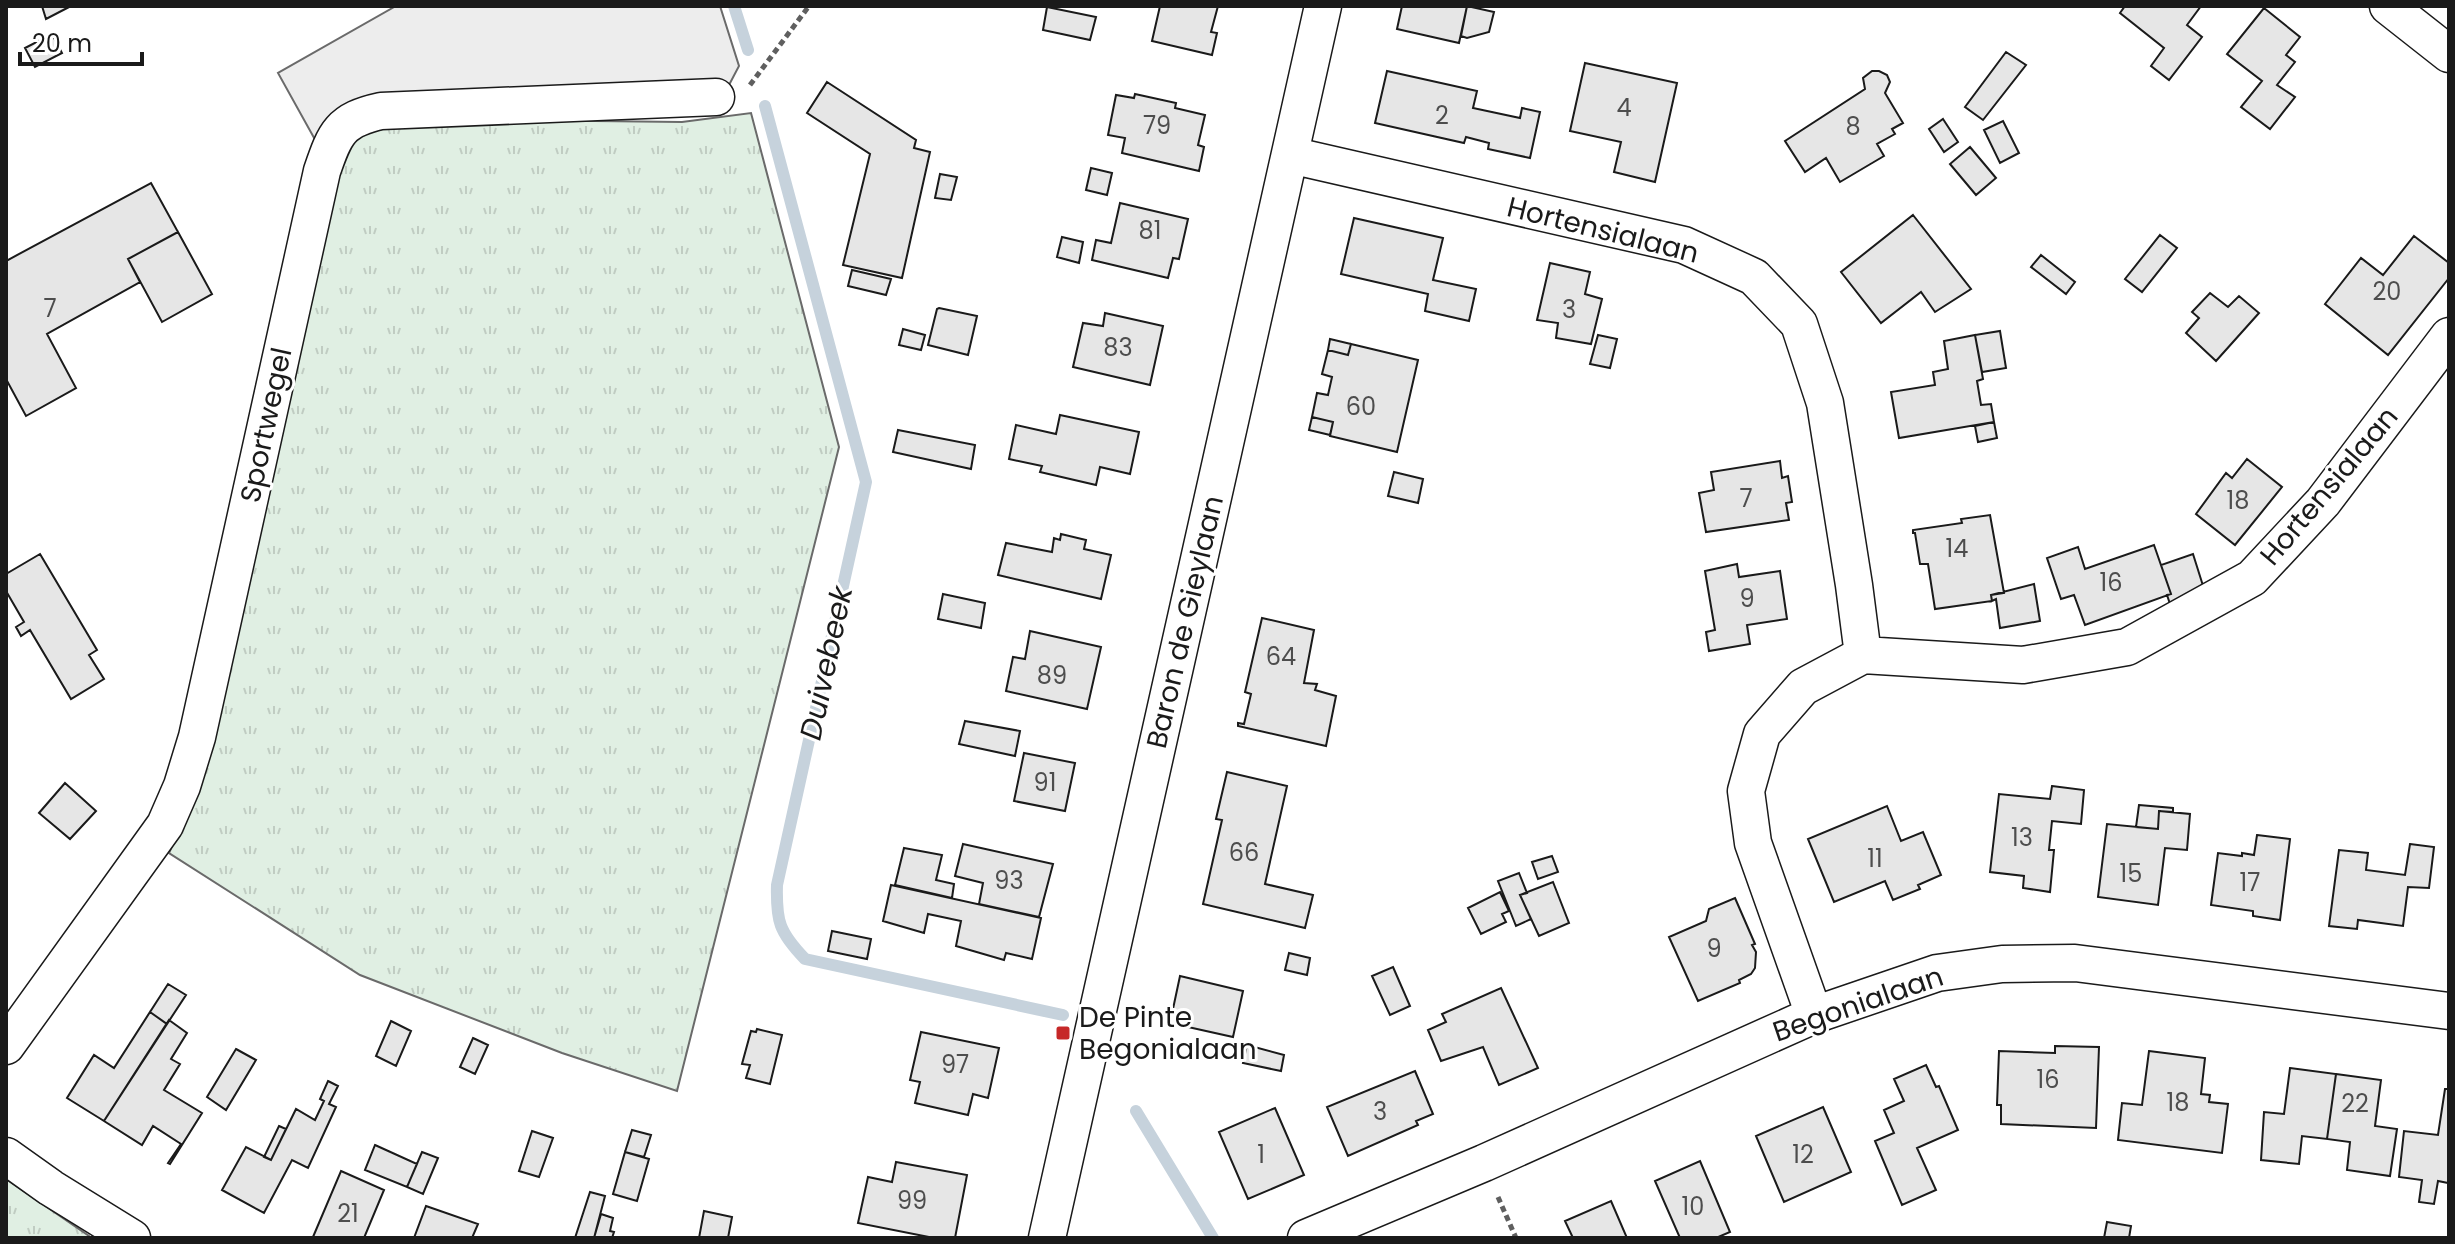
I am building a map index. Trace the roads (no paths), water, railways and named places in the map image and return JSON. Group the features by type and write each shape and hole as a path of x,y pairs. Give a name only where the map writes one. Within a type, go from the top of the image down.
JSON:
{"street":[{"name":"Baron de Gieylaan","path":"1047,1238 1323,6"},
{"path":"2388,6 2449,54"},
{"name":"Sportwegel","path":"6,1046 165,825 182,786 197,737 322,171 331,145 343,127 358,116 381,111 716,97"},
{"name":"Hortensialaan","path":"1290,155 1684,245 1754,277 1799,324 1825,403 1863,655 2023,665 2127,647 2252,578 2323,502 2449,336"},
{"path":"1814,1015 1753,843 1746,791 1762,734 1803,687 1863,655"},
{"name":"Begonialaan","path":"1306,1238 1484,1163 1814,1015 1937,973 2002,964 2075,963 2449,1011"},
{"path":"6,1156 132,1238"}],"waterway":[{"name":"Duivebeek","path":"734,6 748,50"},
{"name":"Duivebeek","path":"765,106 866,482 777,885 781,925 805,959 1063,1015"},
{"name":"Duivebeek","path":"1136,1111 1213,1238"}],"place":[{"name":"De Pinte Begonialaan","path":"1063,1033"}]}
